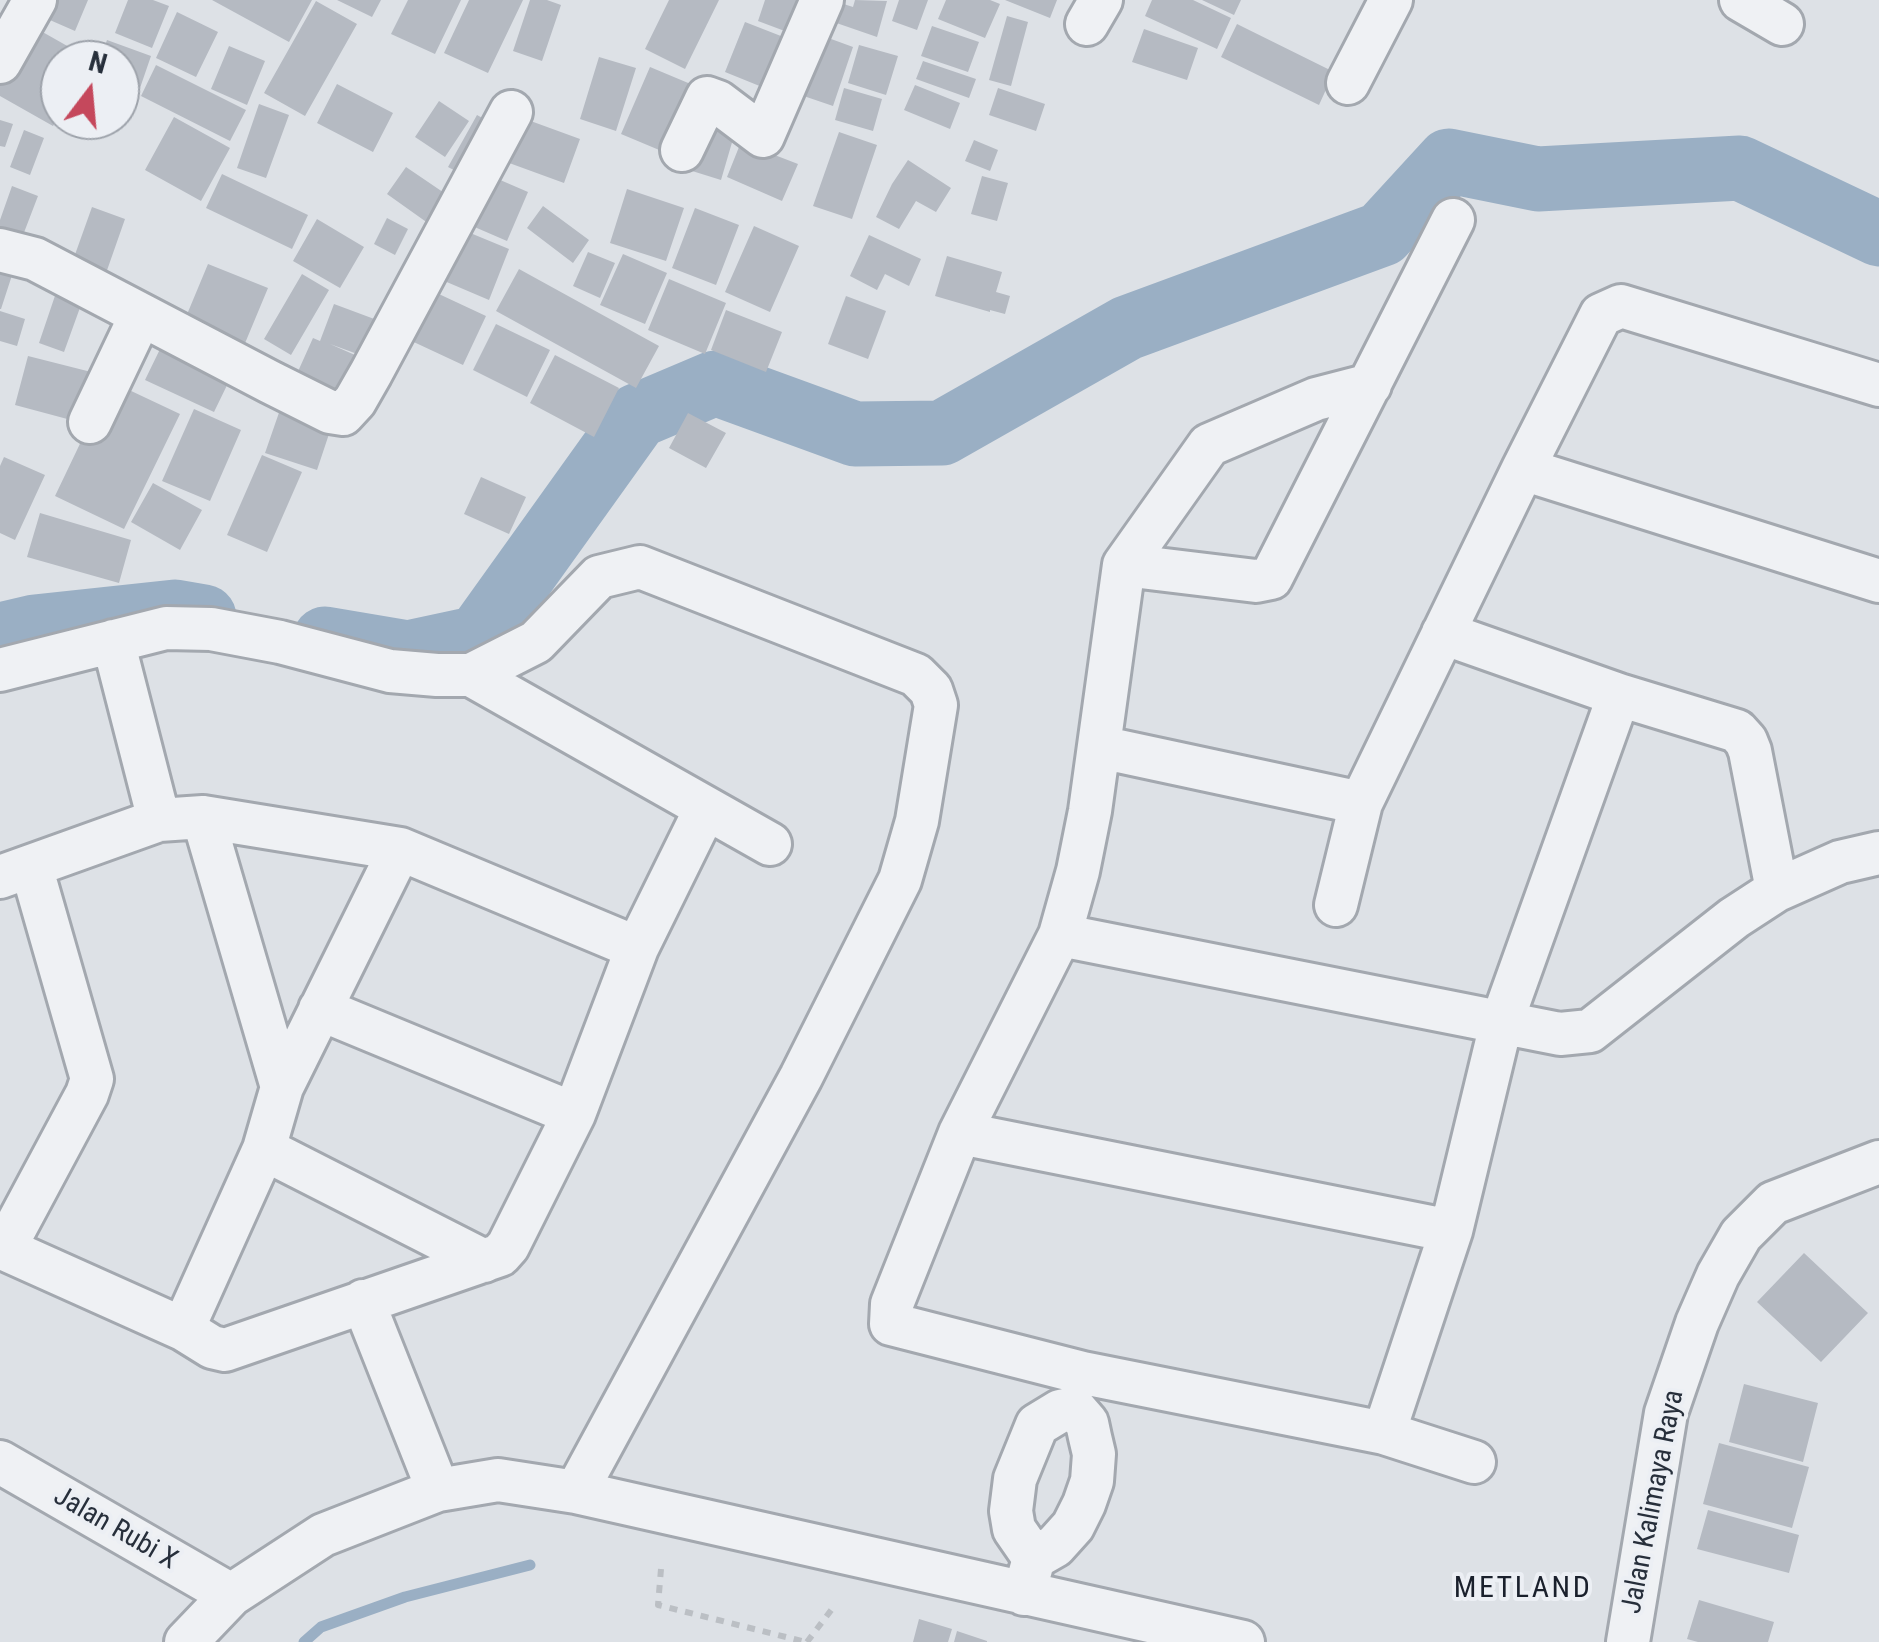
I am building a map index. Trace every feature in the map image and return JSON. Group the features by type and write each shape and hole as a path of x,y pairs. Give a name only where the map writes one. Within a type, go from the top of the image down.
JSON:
{"street":[{"path":"0,62 36,0"},
{"path":"682,150 707,98 763,136 822,0"},
{"path":"1348,83 1391,0"},
{"path":"1741,0 1782,24"},
{"path":"1,249 36,259 315,404 343,414 372,373 510,112"},
{"path":"1124,565 1256,581 1271,578 1453,220"},
{"path":"1336,905 1361,803 1601,315 1621,306 1879,385"},
{"path":"90,422 141,315"},
{"path":"1370,385 1316,399 1209,445 1124,565 1100,747 1078,871 1060,934 960,1133 892,1304 891,1324 1078,1390 1384,1433 1474,1462"},
{"path":"1523,468 1879,581"},
{"path":"0,670 166,628 210,629 280,642 390,671 471,675 536,642 599,577 640,567 916,675 931,690 936,705 917,821 900,880 801,1077 576,1492"},
{"path":"1443,633 1619,695 1737,731 1750,751 1777,890"},
{"path":"113,641 159,820"},
{"path":"471,675 770,844"},
{"path":"1384,1433 1451,1231 1501,1024 1619,695"},
{"path":"1100,747 1361,803"},
{"path":"637,948 400,848 203,817 159,820 16,871 92,1079 2,1248 225,1350 500,1256 574,1114 637,948 706,808"},
{"path":"203,817 282,1086"},
{"path":"183,1329 264,1149 282,1086 400,848"},
{"path":"1060,934 1560,1034 1590,1030 1734,918 1777,890 1840,862 1879,853"},
{"path":"320,1008 574,1114"},
{"path":"960,1133 1451,1231"},
{"path":"264,1149 484,1261"},
{"name":"Jalan Kalimaya Raya","path":"1628,1642 1666,1414 1718,1275 1741,1235 1773,1203 1879,1162"},
{"path":"363,1301 438,1490"},
{"path":"1029,1576 1011,1511 1015,1478 1037,1425 1060,1411 1078,1390"},
{"path":"1029,1576 1073,1526 1092,1481 1094,1454 1078,1390"},
{"name":"Jalan Rubi X","path":"0,1462 230,1595"},
{"path":"186,1642 230,1595 323,1534 438,1490 498,1480 1029,1576 1243,1642"}],"path":[{"path":"662,1569 658,1605 806,1642 832,1609"}],"building":[{"path":"50,0 88,0 75,31 43,17"},
{"path":"128,0 153,0 169,6 152,48 115,33"},
{"path":"212,0 312,0 289,42"},
{"path":"337,0 381,0 372,17"},
{"path":"408,0 461,0 435,54 391,34"},
{"path":"469,0 523,0 488,73 444,53"},
{"path":"530,0 561,5 542,61 513,51"},
{"path":"669,0 719,0 685,69 645,49"},
{"path":"765,0 801,0 790,33 758,21"},
{"path":"831,0 853,7 855,0 887,1 877,37 822,18"},
{"path":"899,0 928,0 917,30 892,21"},
{"path":"946,0 990,0 1000,4 985,38 938,19"},
{"path":"1005,0 1057,0 1050,18"},
{"path":"1152,0 1193,0 1231,18 1217,49 1145,16"},
{"path":"1202,0 1241,0 1234,15"},
{"path":"316,1 357,24 305,116 264,93"},
{"path":"177,12 218,32 196,77 156,58"},
{"path":"1007,16 1028,22 1011,86 989,80"},
{"path":"745,22 786,38 767,89 725,72"},
{"path":"1237,24 1334,72 1319,105 1221,57"},
{"path":"32,26 57,40 40,40 40,119 0,96 0,82"},
{"path":"932,26 979,42 968,72 921,56"},
{"path":"1144,29 1198,48 1187,80 1132,62"},
{"path":"812,32 853,47 833,106 792,92"},
{"path":"859,45 898,56 886,95 848,83"},
{"path":"229,46 265,61 247,105 211,89"},
{"path":"140,52 151,56 140,88"},
{"path":"599,57 636,68 616,131 580,119"},
{"path":"923,61 976,79 969,98 916,79"},
{"path":"156,65 246,110 230,141 141,96"},
{"path":"650,67 693,85 664,152 621,134"},
{"path":"337,84 393,113 373,152 317,123"},
{"path":"915,85 960,103 950,129 904,110"},
{"path":"844,88 882,99 873,131 835,120"},
{"path":"998,88 1045,104 1036,131 989,115"},
{"path":"439,101 469,121 445,157 415,137"},
{"path":"259,104 289,115 266,178 237,168"},
{"path":"708,113 738,122 721,180 689,170"},
{"path":"477,115 497,126 469,178 448,167"},
{"path":"517,116 580,139 564,183 501,160"},
{"path":"174,117 230,148 201,201 145,170"},
{"path":"0,120 13,124 5,147 0,146"},
{"path":"24,130 40,136 43,140 30,175 10,167"},
{"path":"839,132 877,145 852,219 813,206"},
{"path":"974,140 998,150 990,171 965,161"},
{"path":"741,142 798,164 782,201 727,177"},
{"path":"908,160 951,188 936,212 916,201 899,229 876,217"},
{"path":"406,167 459,203 439,231 387,194"},
{"path":"484,173 528,192 507,241 463,222"},
{"path":"222,174 308,215 292,249 206,208"},
{"path":"982,176 1008,183 997,221 971,214"},
{"path":"12,186 38,196 20,243 0,236 0,220"},
{"path":"627,189 684,208 666,261 610,243"},
{"path":"543,206 589,240 573,263 527,228"},
{"path":"92,207 125,219 105,276 72,263"},
{"path":"695,208 739,225 716,285 672,268"},
{"path":"387,218 408,229 395,255 374,244"},
{"path":"317,219 364,247 340,288 293,261"},
{"path":"754,226 799,246 770,312 725,292"},
{"path":"463,230 509,249 489,300 442,280"},
{"path":"869,235 921,259 909,286 885,274 877,290 850,276"},
{"path":"588,252 615,263 600,298 573,286"},
{"path":"623,254 667,273 645,324 600,305"},
{"path":"947,256 1002,272 996,292 1010,296 1005,314 935,296"},
{"path":"0,261 15,266 1,309 0,309"},
{"path":"208,264 268,288 243,348 183,324"},
{"path":"519,269 659,346 636,388 496,311"},
{"path":"302,274 329,290 291,355 264,339"},
{"path":"669,279 726,303 705,354 648,330"},
{"path":"60,281 86,291 64,352 39,343"},
{"path":"426,288 486,316 463,365 403,337"},
{"path":"846,296 886,311 868,359 828,344"},
{"path":"334,304 385,323 371,359 330,344 364,359 342,409 291,387 313,338 320,341"},
{"path":"726,310 782,332 766,372 711,350"},
{"path":"0,311 25,319 17,346 0,341"},
{"path":"496,324 550,350 527,397 473,370"},
{"path":"162,345 231,377 214,412 145,380"},
{"path":"555,355 619,388 594,437 530,403"},
{"path":"28,356 99,374 86,424 15,405"},
{"path":"110,381 180,414 124,529 55,496"},
{"path":"282,404 333,422 317,470 265,453"},
{"path":"194,409 241,430 210,501 162,481"},
{"path":"688,413 726,433 706,468 669,448"},
{"path":"262,455 302,472 267,552 227,535"},
{"path":"4,457 45,475 15,540 0,533 0,466"},
{"path":"481,477 526,497 509,534 464,514"},
{"path":"153,483 202,510 180,550 131,522"},
{"path":"40,513 131,540 119,583 27,557"},
{"path":"1804,1253 1868,1313 1821,1362 1757,1302"},
{"path":"1744,1384 1818,1403 1803,1462 1729,1442"},
{"path":"1719,1443 1809,1467 1792,1528 1703,1504"},
{"path":"1708,1510 1799,1535 1789,1573 1697,1549"},
{"path":"1699,1600 1774,1622 1768,1642 1687,1639"},
{"path":"919,1619 952,1629 948,1642 913,1642"},
{"path":"957,1631 987,1641 987,1642 954,1642"}],"waterway":[{"path":"325,639 408,653 478,638 637,416 715,383 855,434 942,433 1127,328 1382,234 1449,161 1538,179 1740,168 1879,234"},
{"path":"0,635 35,627 175,612 204,617"},
{"path":"304,1642 321,1627 405,1597 530,1565"}],"district":[{"name":"METLAND","path":"1523,1589"}]}
